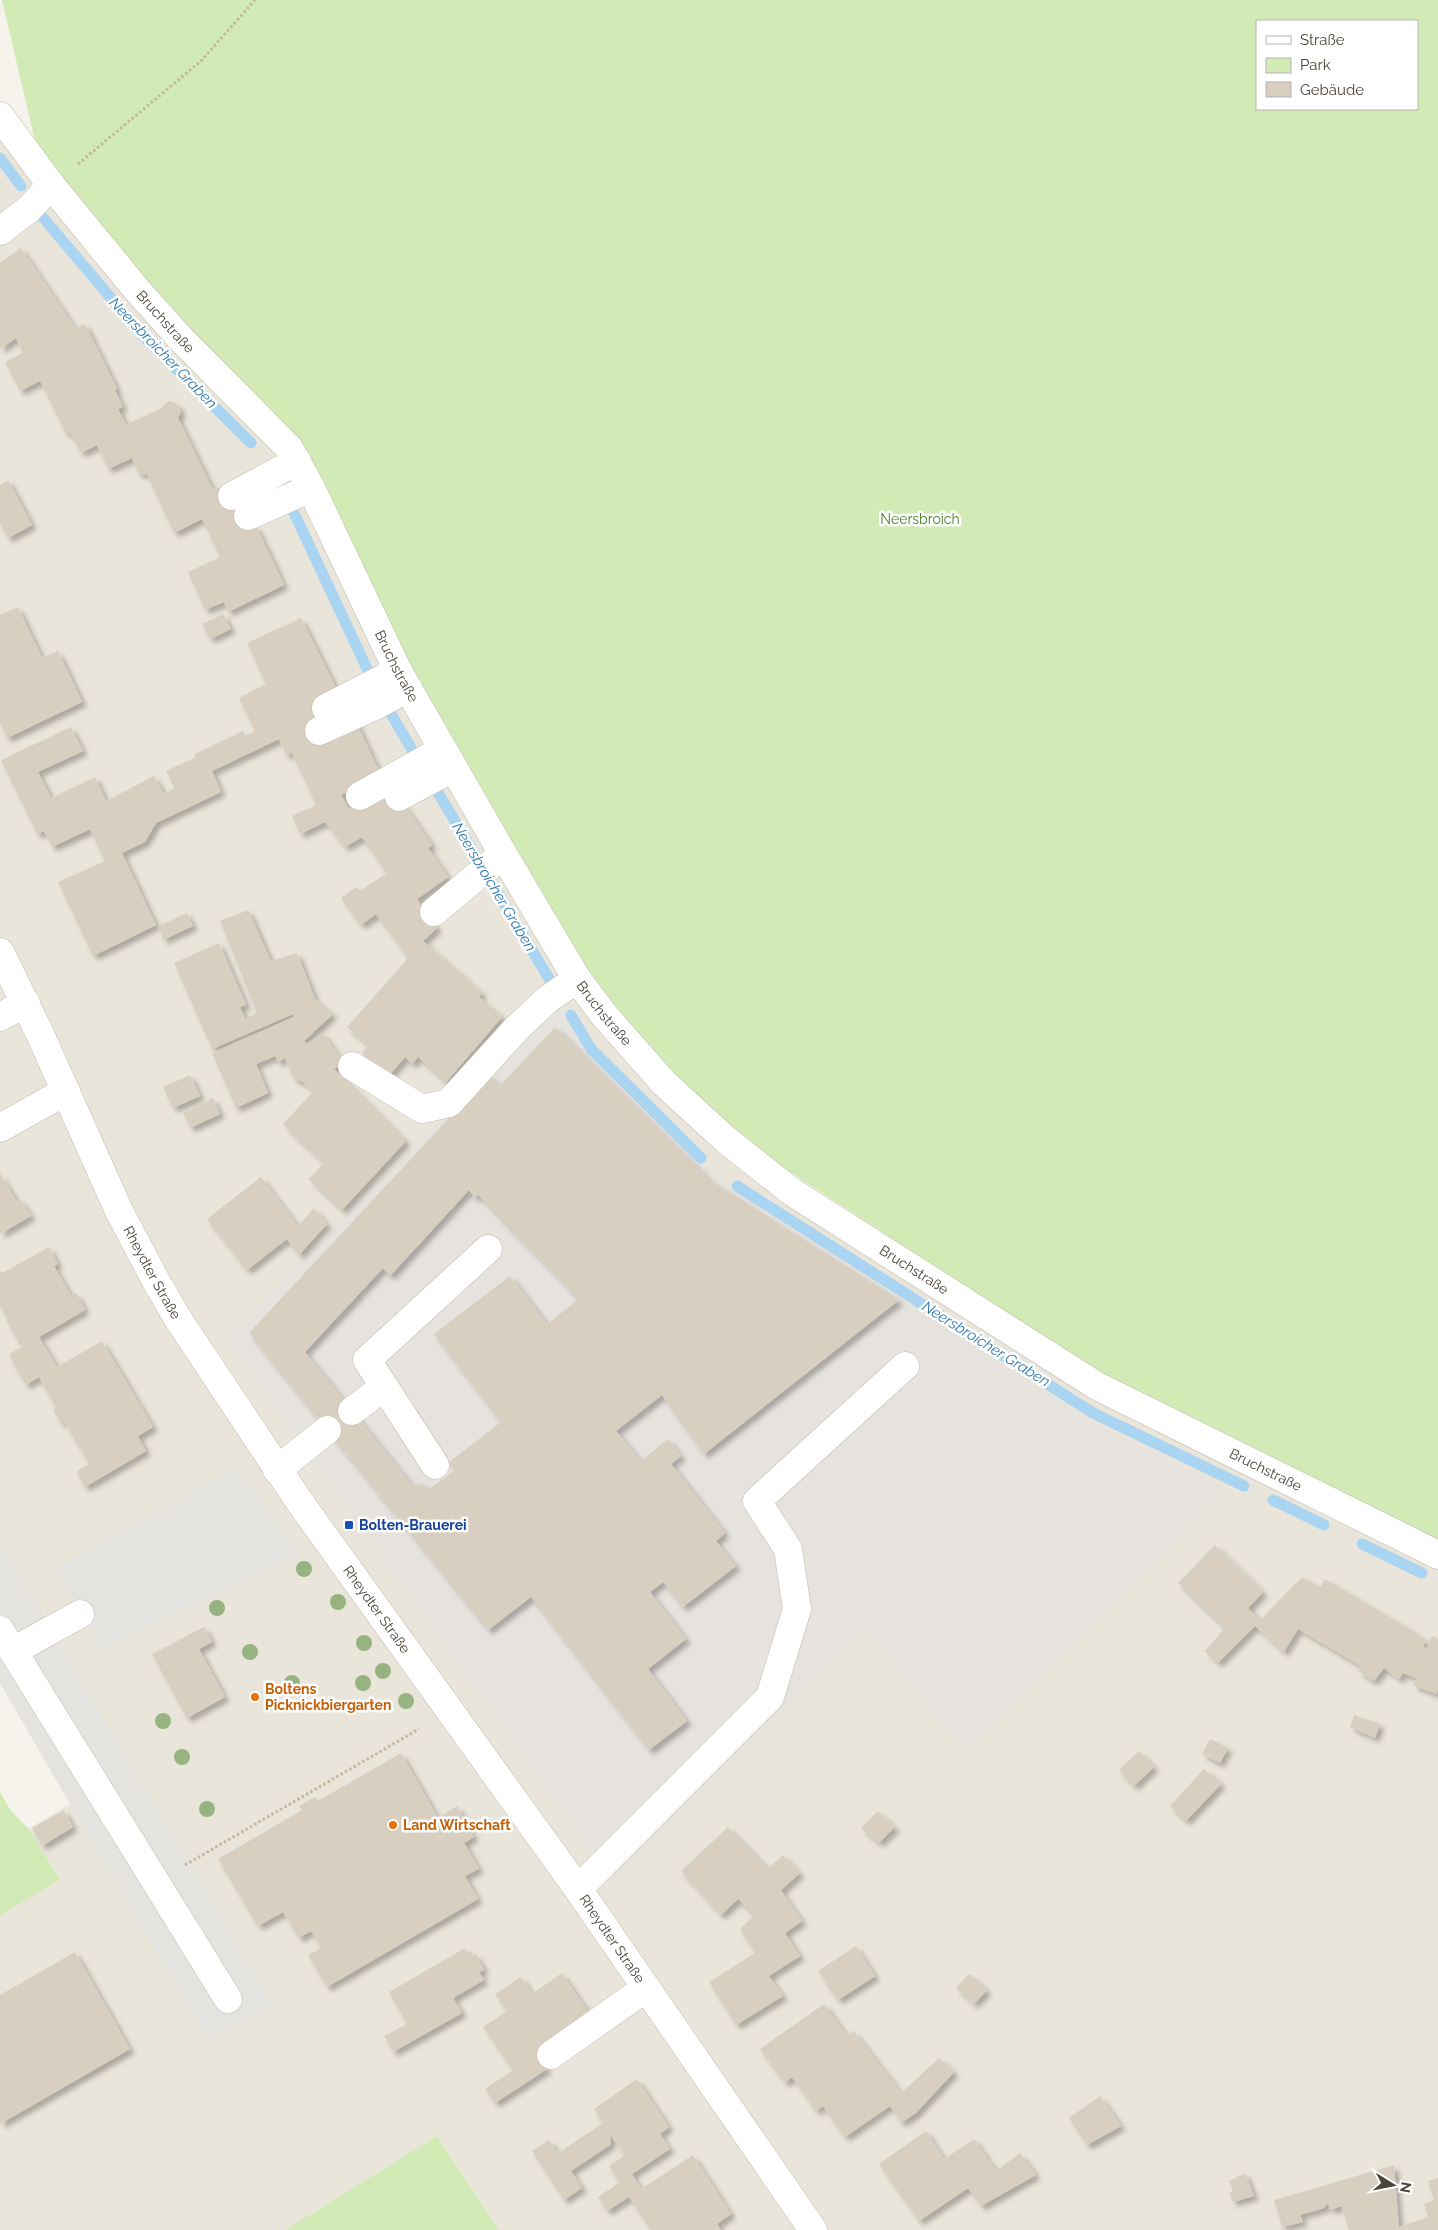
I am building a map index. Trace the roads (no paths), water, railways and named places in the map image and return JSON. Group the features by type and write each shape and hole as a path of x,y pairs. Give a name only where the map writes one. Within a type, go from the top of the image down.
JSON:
{"street":[{"name":"Bruchstraße","path":"0,116 51,186 158,314 280,437 282,470 427,772 489,865 563,988 604,1015 664,1083 725,1139 792,1192 1116,1397 1438,1556"},
{"path":"0,231 28,209 51,186"},
{"path":"282,470 240,506 294,496"},
{"path":"322,720 387,688"},
{"path":"360,796 427,772"},
{"path":"434,912 489,865"},
{"name":"Rheydter Straße","path":"0,952 26,1003 120,1211 156,1281 226,1393 277,1470 578,1889 813,2230"},
{"path":"352,1066 422,1109 449,1103 517,1028 563,988"},
{"path":"0,1017 26,1003"},
{"path":"0,1128 66,1090"},
{"path":"435,1465 367,1360 488,1250"},
{"path":"578,1889 770,1697 798,1609 788,1549 757,1501 905,1366"},
{"path":"352,1411 384,1387"},
{"path":"277,1470 327,1430"},
{"path":"80,1614 7,1641 154,1882 228,1999"},
{"path":"551,2056 646,1988"}],"waterway":[{"name":"Neersbroicher Graben","path":"0,158 21,186"},
{"name":"Neersbroicher Graben","path":"40,214 143,336 251,443"},
{"name":"Neersbroicher Graben","path":"287,498 370,675"},
{"name":"Neersbroicher Graben","path":"391,714 417,758"},
{"name":"Neersbroicher Graben","path":"431,781 557,992"},
{"name":"Neersbroicher Graben","path":"571,1015 591,1049 701,1158"},
{"name":"Neersbroicher Graben","path":"737,1186 1093,1413 1244,1486"},
{"name":"Neersbroicher Graben","path":"1273,1500 1324,1525"},
{"name":"Neersbroicher Graben","path":"1362,1544 1422,1573"}],"place":[{"name":"Bolten-Brauerei","path":"349,1525"},
{"name":"Boltens Picknickbiergarten","path":"255,1697"},
{"name":"Land Wirtschaft","path":"393,1825"}],"park label":[{"name":"Neersbroich","path":"920,519"}]}
